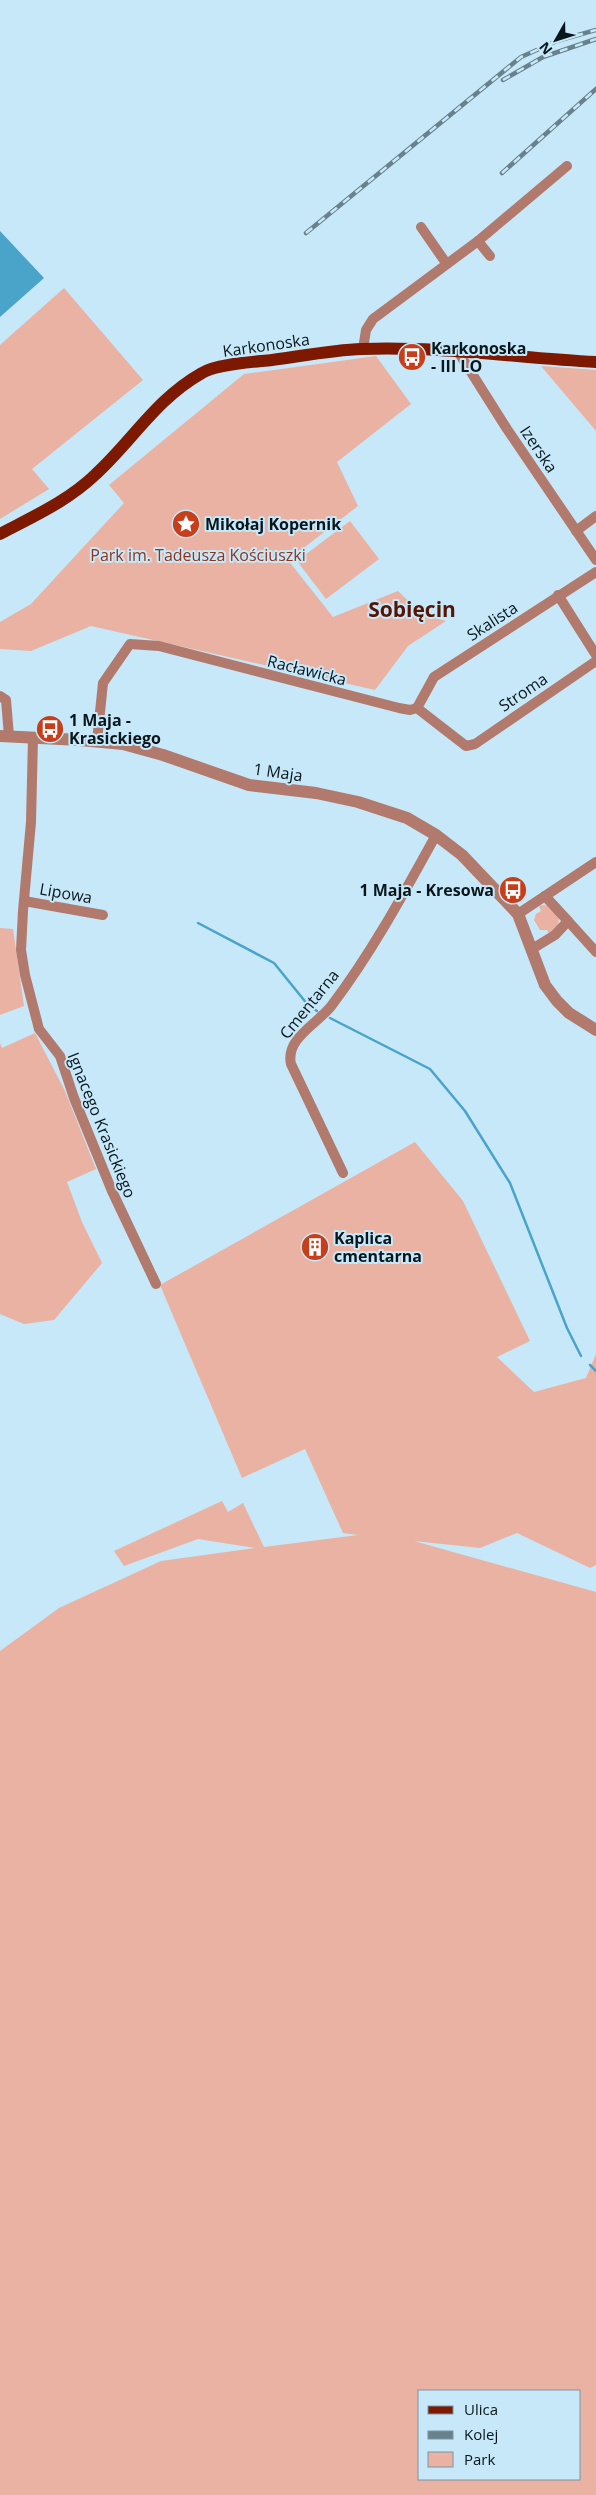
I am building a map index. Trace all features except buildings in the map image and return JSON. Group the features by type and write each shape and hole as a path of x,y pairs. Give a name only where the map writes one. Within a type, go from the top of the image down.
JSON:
{"main road":[{"name":"Karkonoska","path":"0,534 58,504 78,489 97,473 144,420 173,392 204,371 243,363 363,349 459,352 596,362"}],"street":[{"path":"363,349 366,330 373,319 478,241 567,166"},
{"path":"421,227 446,263"},
{"path":"478,241 490,256"},
{"name":"Izerska","path":"459,352 507,429 596,560"},
{"path":"576,530 596,516"},
{"name":"Skalista","path":"417,708 434,677 596,572"},
{"path":"558,595 596,655"},
{"name":"Racławicka","path":"97,741 103,682 130,644 159,646 398,708 410,710 417,708"},
{"name":"Stroma","path":"417,708 466,746 475,744 596,661"},
{"path":"0,696 6,700 5,736"},
{"name":"1 Maja","path":"5,736 122,744 154,752 249,785 358,802 407,818 462,855 518,914"},
{"name":"Ignacego Krasickiego","path":"33,738 32,812 24,901 22,950 25,975 40,1029 60,1056 74,1098 112,1191 156,1284"},
{"name":"Cmentarna","path":"343,1172 290,1064 290,1051 292,1046 331,1006 393,914 436,836"},
{"path":"596,862 518,914 545,985 569,1013 596,1030"},
{"path":"546,896 596,952"},
{"name":"Lipowa","path":"24,901 103,915"},
{"path":"532,949 555,935 568,921"}],"green space":[{"path":"64,288 143,380 32,469 49,489 0,519 0,345"},
{"name":"Park im. Tadeusza Kościuszki","path":"376,356 411,404 337,462 358,506 288,560 333,617 398,591 422,614 446,621 408,646 375,690 91,626 31,651 0,649 0,622 31,604 124,503 109,485 244,374"},
{"path":"541,366 596,370 596,431"},
{"path":"350,521 379,559 326,599 297,561"},
{"path":"539,906 549,906 559,917 558,927 550,935 547,930 540,930 534,920 536,914 541,911"},
{"path":"0,928 13,929 24,1006 0,1015"},
{"path":"35,1033 65,1091 96,1169 67,1182 82,1222 102,1263 54,1320 24,1324 0,1314 0,1043 2,1048"},
{"path":"415,1142 463,1201 530,1341 497,1357 534,1392 586,1378 596,1354 596,1565 590,1568 517,1533 480,1548 414,1541 596,1592 596,2495 0,2495 0,1651 59,1608 161,1561 255,1548 198,1539 124,1566 114,1551 222,1501 228,1512 243,1503 264,1547 358,1535 343,1533 305,1449 242,1478 160,1285"}],"water":[{"path":"0,231 44,278 0,317"}],"waterway":[{"path":"198,923 274,963 308,1005 317,1011"},
{"path":"330,1018 430,1069 465,1111 510,1183 567,1328 581,1356"},
{"path":"590,1365 596,1371"}],"railway":[{"path":"306,233 521,57 557,41 596,30"},
{"path":"503,80 543,57 596,39"},
{"path":"502,173 596,89"}],"place":[{"name":"Karkonoska - III LO","path":"412,357"},
{"name":"Mikołaj Kopernik","path":"186,524"},
{"name":"1 Maja - Krasickiego","path":"50,729"},
{"name":"1 Maja - Kresowa","path":"513,890"},
{"name":"Kaplica cmentarna","path":"315,1247"}],"district":[{"name":"Sobięcin","path":"412,609"}]}
